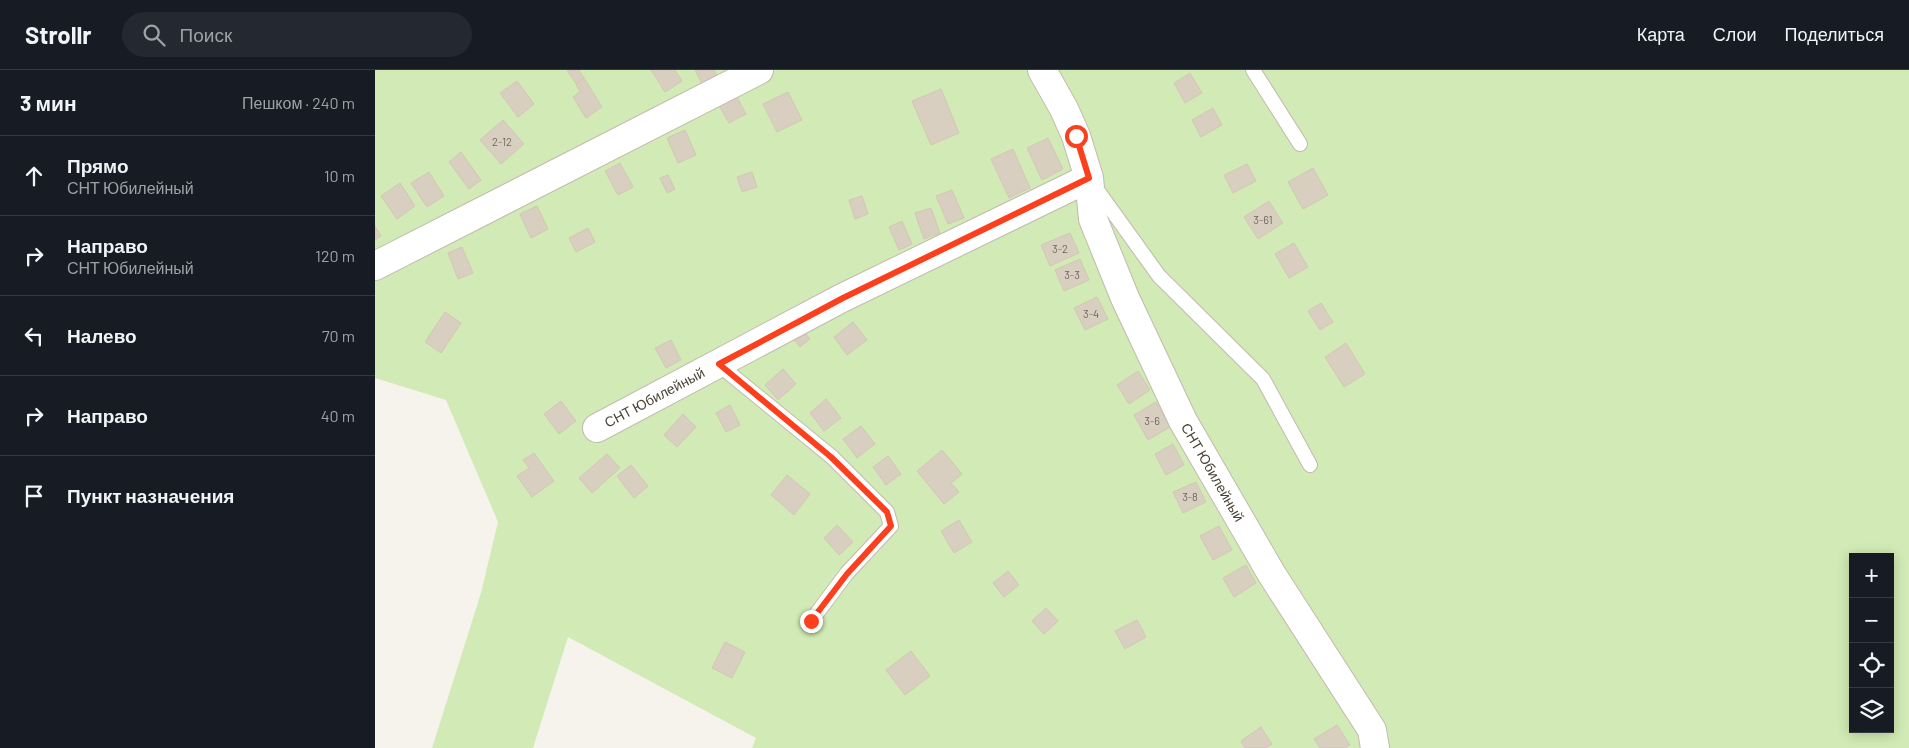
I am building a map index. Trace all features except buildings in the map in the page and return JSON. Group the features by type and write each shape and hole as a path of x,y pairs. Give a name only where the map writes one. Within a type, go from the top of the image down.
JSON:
{"street":[{"path":"375,266 759,70"},
{"name":"СНТ Юбилейный","path":"1042,70 1065,109 1076,136 1089,178 1093,219 1125,298 1183,421 1271,573 1372,730 1375,748"},
{"name":"СНТ Юбилейный","path":"597,428 843,298 1089,178"}],"lane":[{"path":"1253,70 1300,144"},
{"path":"1089,178 1159,276 1263,380 1310,465"},
{"path":"719,364 831,457 887,512 891,526 847,574 811,621"}],"green space":[{"path":"375,70 1909,70 1909,748 752,748 756,738 568,637 533,748 432,748 481,593 498,522 446,400 375,378"}],"route":[{"path":"811,621 847,574 891,526 887,512 831,457 719,364 843,298 1089,178 1076,136"}]}
